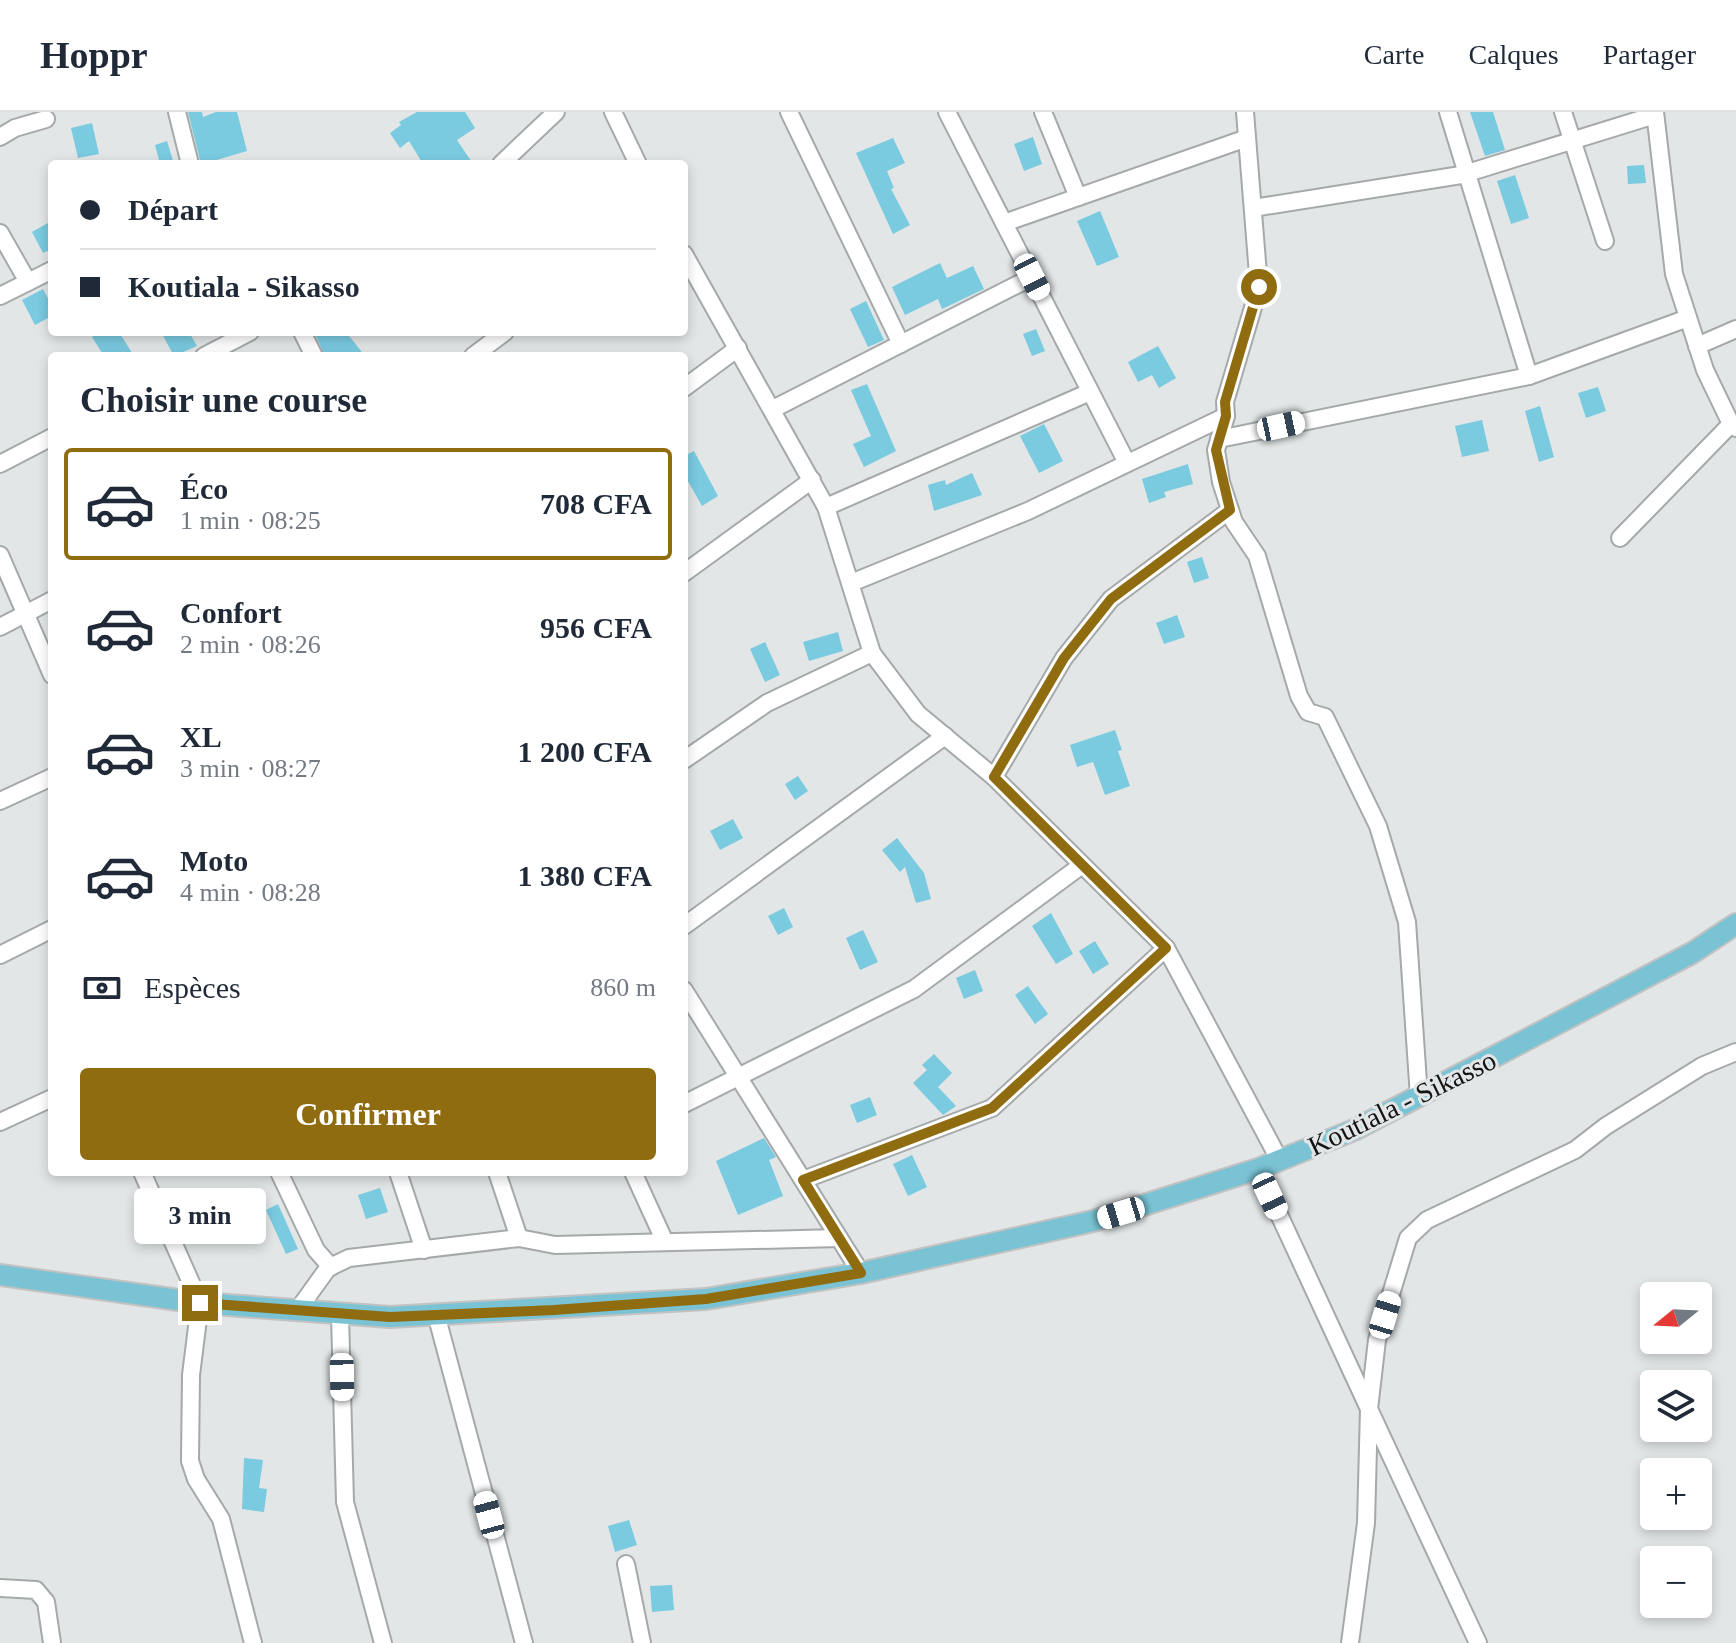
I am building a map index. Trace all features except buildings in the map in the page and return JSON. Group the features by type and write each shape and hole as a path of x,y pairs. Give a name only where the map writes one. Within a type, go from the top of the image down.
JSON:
{"main road":[{"name":"Koutiala - Sikasso","path":"0,1275 200,1303 390,1317 706,1299 861,1273 1093,1221 1280,1161 1354,1130 1419,1097 1692,953 1736,924"}],"street":[{"path":"177,112 189,160"},
{"path":"504,160 538,119 556,112"},
{"path":"613,112 636,160"},
{"path":"789,112 901,344"},
{"path":"947,112 1127,463"},
{"path":"1043,112 1078,197"},
{"path":"1245,112 1259,287 1225,402 1226,416 1217,460 1234,522 1257,556 1299,696 1308,712 1325,717 1378,826 1407,922 1419,1097"},
{"path":"1448,112 1529,376"},
{"path":"1563,112 1605,241"},
{"path":"1253,208 1466,173 1655,114 1674,274 1705,370 1733,426 1620,538"},
{"path":"0,137 15,128 46,119"},
{"path":"1004,223 1247,138"},
{"path":"0,233 28,282"},
{"path":"688,261 826,507 872,653 918,714 994,777 1166,948 1280,1161"},
{"path":"0,296 48,272"},
{"path":"773,409 1032,277"},
{"path":"1219,439 1529,376 1688,318"},
{"path":"1697,346 1736,329"},
{"path":"212,352 242,336"},
{"path":"478,352 500,336"},
{"path":"688,385 738,348"},
{"path":"826,507 1090,392"},
{"path":"851,583 1028,511 1226,416"},
{"path":"0,464 48,439"},
{"path":"688,570 812,480"},
{"path":"994,777 1064,658 1111,599 1230,510"},
{"path":"0,555 48,666"},
{"path":"0,627 48,602"},
{"path":"688,757 767,703 872,653"},
{"path":"688,923 945,736"},
{"path":"0,801 48,779"},
{"path":"688,1102 914,989 1082,865"},
{"path":"0,955 48,931"},
{"path":"803,1180 992,1108 1166,948"},
{"path":"688,996 861,1273"},
{"path":"1350,1643 1366,1523 1369,1409 1377,1340 1408,1238 1427,1220 1575,1150 1606,1126 1702,1066 1736,1052"},
{"path":"0,1122 48,1100"},
{"path":"1258,1169 1478,1643"},
{"path":"144,1176 200,1303 191,1375 190,1461 196,1479 221,1519 253,1643"},
{"path":"281,1176 316,1250 331,1267"},
{"path":"399,1176 424,1250"},
{"path":"498,1176 519,1238"},
{"path":"635,1176 665,1242"},
{"path":"297,1311 331,1267 349,1258 519,1238 555,1245 839,1238"},
{"path":"436,1314 524,1643"},
{"path":"340,1315 345,1502 383,1643"},
{"path":"626,1564 642,1643"},
{"path":"0,1588 36,1590 46,1602 52,1643"}],"route":[{"path":"200,1303 390,1317 554,1310 706,1299 861,1273 803,1180 992,1108 1166,948 994,777 1064,658 1111,599 1230,510 1221,482 1216,450 1226,416 1225,402 1259,287"}]}
